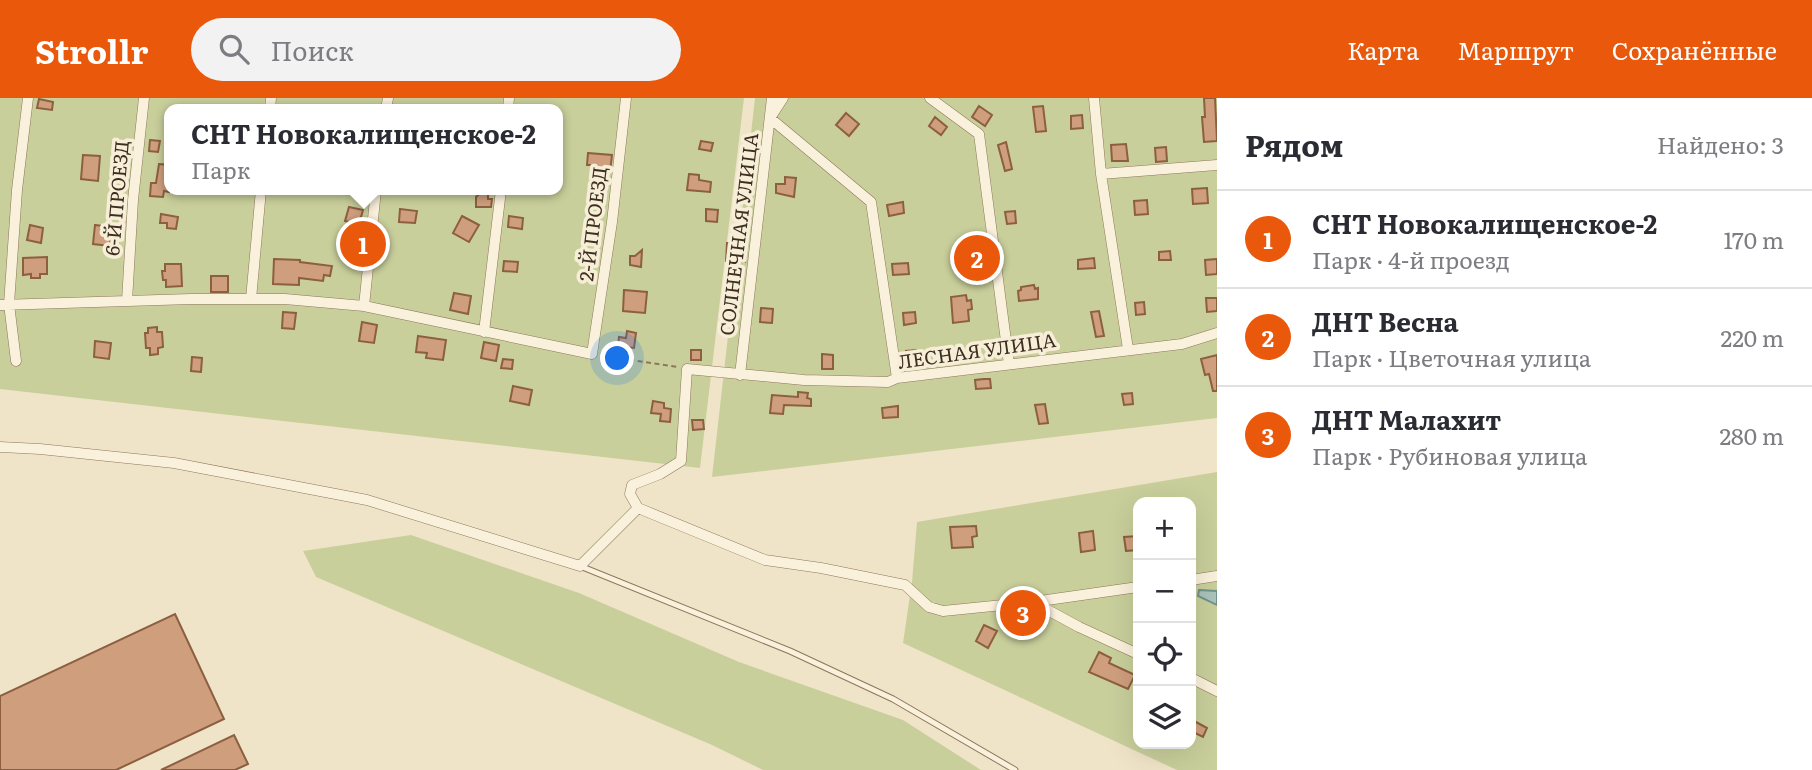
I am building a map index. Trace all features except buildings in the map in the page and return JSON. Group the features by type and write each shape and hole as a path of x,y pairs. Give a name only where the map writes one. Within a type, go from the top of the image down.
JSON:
{"street":[{"path":"16,361 5,304 28,98"},
{"name":"6-Й ПРОЕЗД","path":"127,301 133,200 144,98"},
{"name":"2-Й ПРОЕЗД","path":"593,354 626,98"},
{"name":"СОЛНЕЧНАЯ УЛИЦА","path":"740,375 772,98"},
{"path":"783,98 770,118 871,202 897,377"},
{"path":"930,98 979,134 1009,364"},
{"path":"1094,98 1101,174 1128,349"},
{"path":"1101,174 1217,165"},
{"path":"251,299 261,195"},
{"path":"363,306 375,195"},
{"path":"484,331 500,195"},
{"path":"5,304 285,299 363,306 593,354"},
{"name":"ЛЕСНАЯ УЛИЦА","path":"687,369 804,380 888,382 897,377 1182,344 1217,333"},
{"path":"687,369 681,461 660,474 632,485 630,494 638,508 765,560 905,585 929,607 943,611 1133,588"},
{"path":"0,447 174,463 367,500 580,566 638,508"},
{"path":"1196,579 1217,576"},
{"path":"1033,602 1133,652"},
{"path":"1196,680 1217,691"}],"lane":[{"path":"580,566 790,651 893,699 1016,770"}],"path":[{"path":"593,354 687,369"}],"green space":[{"path":"0,98 744,98 700,468 0,389"},
{"path":"755,98 1217,98 1217,418 712,477"},
{"path":"1217,472 1217,770 1177,770 903,643 917,522"},
{"path":"411,535 579,593 739,662 903,720 981,770 763,770 712,745 316,577 303,551"}],"water":[{"path":"1199,590 1217,591 1217,605 1198,596"}],"place":[{"name":"СНТ Новокалищенское-2","path":"363,244"},
{"name":"ДНТ Весна","path":"977,258"},
{"name":"ДНТ Малахит","path":"1023,613"}]}
